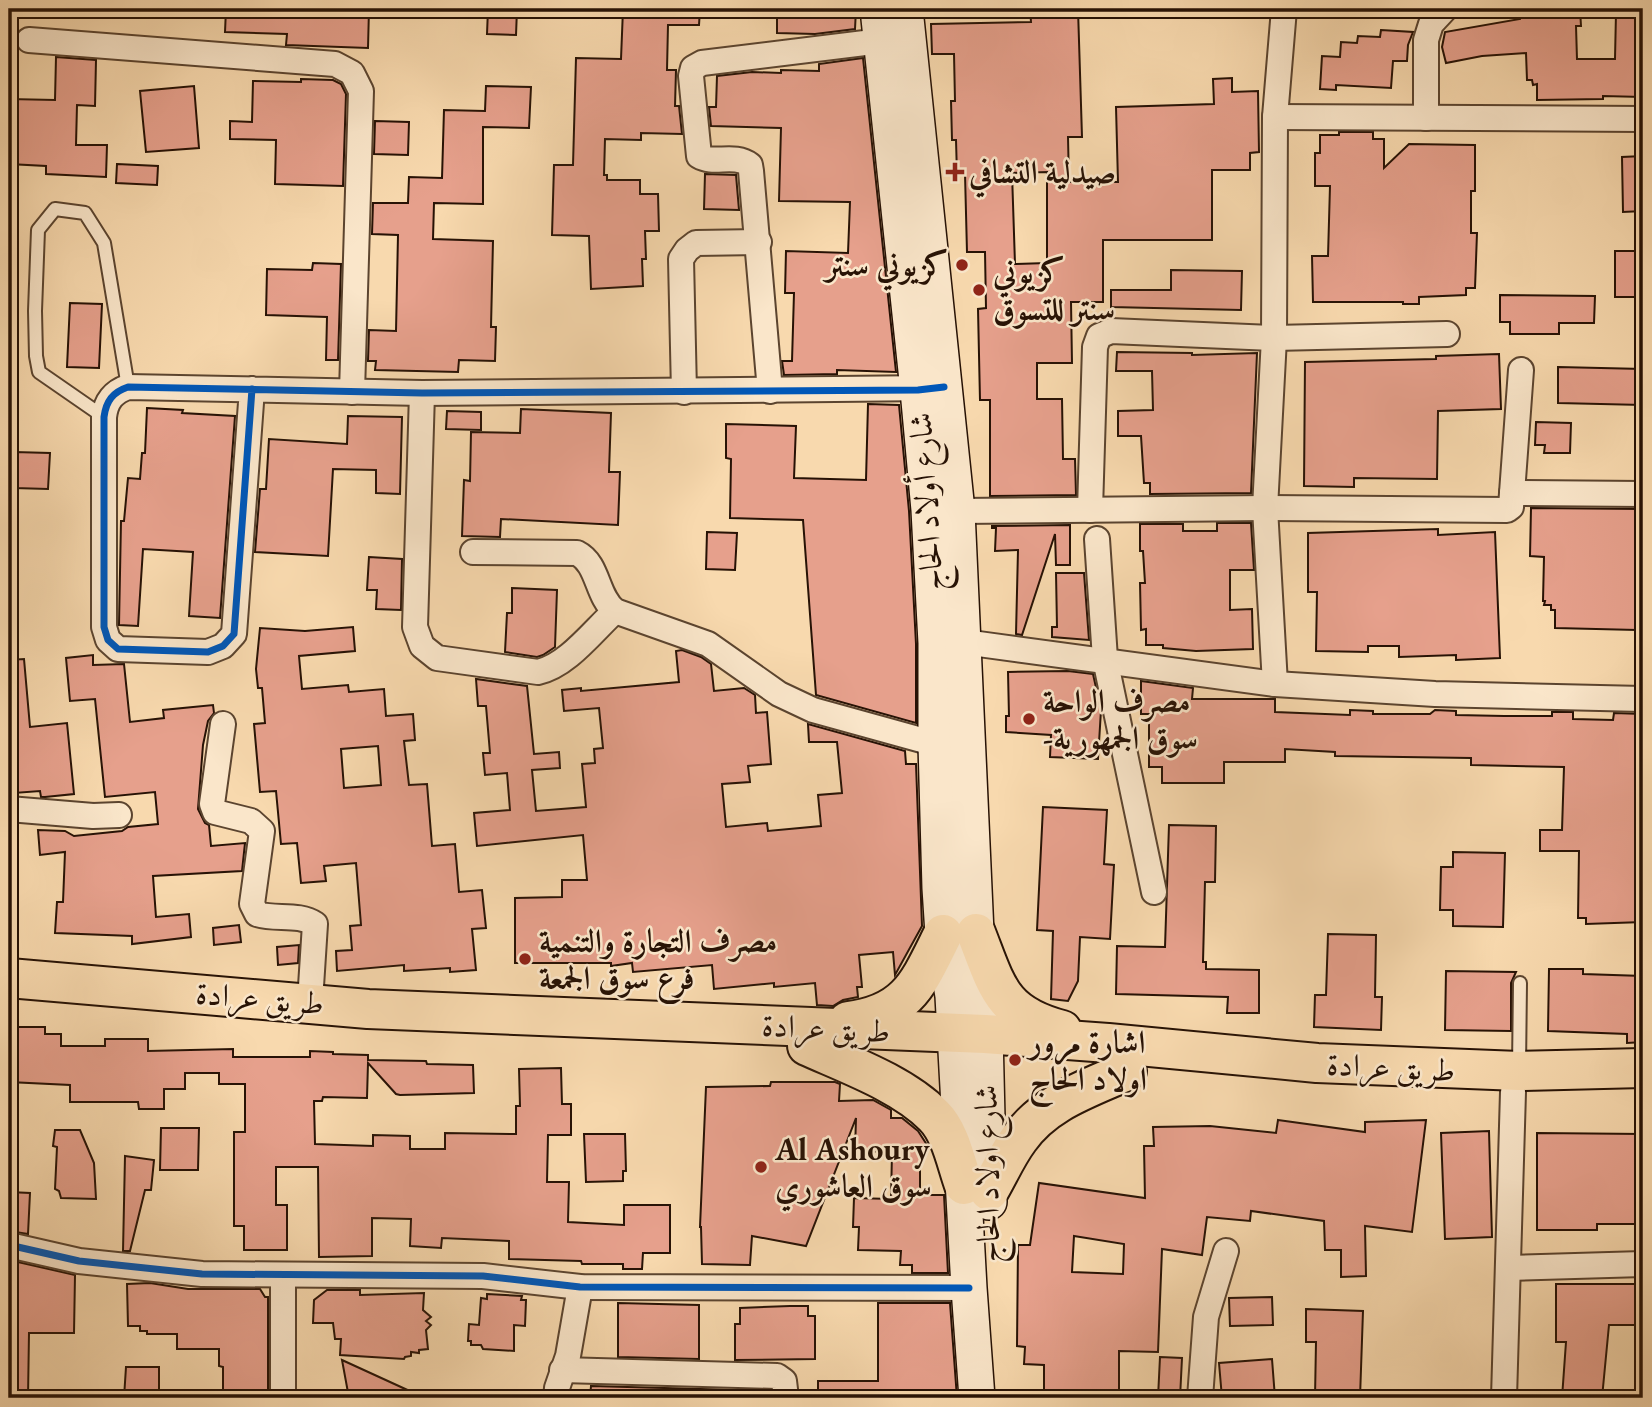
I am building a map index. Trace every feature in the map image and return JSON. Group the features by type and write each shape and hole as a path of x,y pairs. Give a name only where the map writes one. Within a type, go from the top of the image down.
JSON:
{"main road":[{"name":"شارع أولاد الحاج","path":"905,9 931,389 929,510 936,643 936,744 970,1029 976,1188"},
{"name":"شارع أولاد الحاج","path":"880,25 931,389 957,511 964,642 959,933"},
{"path":"807,1036 879,1014 902,1002 959,933 1011,1006 1028,1018 1118,1057 1034,1120 976,1188"},
{"name":"طريق عرادة","path":"9,978 368,1009 807,1036 970,1029 1118,1057 1317,1063 1516,1082 1643,1087"},
{"name":"طريق عرادة","path":"9,1000 379,1028 577,1039 759,1047 807,1036"},
{"path":"807,1036 917,1102 935,1117 976,1188 969,1287 977,1398"},
{"name":"طريق عرادة","path":"1516,1082 1643,1068"},
{"name":"شارع اولاد الحاج","path":"976,1188 989,1308 995,1398"}],"street":[{"path":"1275,684 1265,508 1274,338 1275,117 1284,9"},
{"path":"1426,118 1426,40 1431,24 1445,9"},
{"path":"770,391 759,242 750,165 738,159 706,159 699,156 691,76 694,68 702,64 880,25"},
{"path":"29,40 335,64 352,73 361,91 352,392"},
{"path":"1275,117 1643,119"},
{"path":"684,392 681,259 696,243 759,242"},
{"path":"1090,510 1095,347 1099,335 1111,331 1274,338 1447,334"},
{"path":"957,511 1265,508 1507,510 1511,507 1521,370"},
{"path":"252,388 234,634 223,646 208,652 125,651 112,645 105,634 104,417 105,408 113,395 128,387 252,388 422,393 931,389"},
{"path":"422,393 415,627 422,646 437,658 538,672 548,670 564,660 615,611"},
{"path":"1512,493 1643,494"},
{"path":"1097,539 1105,659 1154,892"},
{"path":"473,552 578,553 590,564 605,601 615,611 708,644 779,695 813,710 936,744"},
{"path":"964,642 1275,684 1435,695 1643,699"},
{"path":"223,724 212,804 215,812 251,821 261,827 263,839 252,904 257,914 268,918 307,919 315,924 310,1002"},
{"path":"9,809 93,816 119,815"},
{"path":"1504,1398 1516,1082"},
{"path":"9,1245 79,1261 202,1274 483,1276 580,1287 969,1287"},
{"path":"1200,1398 1206,1317 1226,1251"},
{"path":"1508,1268 1643,1265"},
{"path":"283,1276 283,1398"},
{"path":"556,1398 568,1356 580,1287"},
{"path":"562,1370 777,1376 784,1381 786,1398"}],"lane":[{"path":"104,417 39,372 35,311 38,230 54,209 85,213 104,243 128,387"},
{"path":"1516,1082 1520,983"}],"building":[{"path":"226,9 369,9 368,48 286,45 287,34 225,32"},
{"path":"488,9 517,9 516,35 487,34"},
{"path":"623,9 700,9 699,25 668,25 667,70 676,70 675,106 679,106 682,134 641,133 641,140 605,139 604,175 607,175 607,180 640,180 640,194 658,194 659,231 645,231 643,286 591,289 589,236 552,235 554,165 573,165 576,58 621,59"},
{"path":"777,9 856,9 855,29 815,34 777,33"},
{"path":"1030,9 1078,9 1082,137 1068,137 1069,182 1118,182 1116,107 1214,104 1213,79 1232,78 1232,92 1258,91 1259,152 1250,153 1250,170 1212,170 1212,240 1103,240 1103,302 1071,302 1072,363 1037,363 1037,399 1062,399 1063,459 1075,459 1076,495 990,496 990,400 980,400 978,309 986,308 985,252 967,252 965,174 957,175 956,140 952,140 954,54 932,54 931,24 1031,22","holes":["1047,172 1047,263 1015,264 1012,173"]},
{"path":"1520,9 1580,9 1581,26 1576,26 1577,59 1615,59 1616,13 1640,14 1639,18 1643,18 1643,97 1603,96 1603,99 1537,100 1537,84 1533,85 1532,80 1527,80 1526,53 1482,56 1446,63 1442,47 1445,32 1520,19"},
{"path":"1381,30 1413,32 1408,45 1407,61 1393,61 1391,88 1336,85 1336,90 1320,89 1322,56 1340,57 1341,42 1357,43 1358,36 1380,37"},
{"path":"56,57 96,60 95,106 77,105 76,145 107,145 106,177 46,174 46,166 9,164 9,99 55,100"},
{"path":"863,58 896,372 837,370 837,374 784,375 782,361 792,361 794,293 785,293 786,251 848,253 850,202 779,201 781,128 711,126 709,107 716,107 717,76 752,72 781,73 781,70 819,71 819,64"},
{"path":"301,79 333,80 341,84 346,94 343,186 275,184 276,140 230,139 230,121 252,122 253,81 301,82"},
{"path":"194,86 199,148 146,152 140,91"},
{"path":"486,86 531,87 529,128 483,127 483,204 434,203 433,239 493,241 491,327 496,327 495,361 459,360 458,372 375,370 376,361 368,361 369,330 396,331 398,235 372,234 373,203 408,203 409,177 442,178 444,110 485,111"},
{"path":"375,121 409,122 408,155 374,154"},
{"path":"1339,132 1373,132 1373,139 1384,139 1384,168 1409,144 1475,145 1471,233 1477,233 1475,288 1466,288 1466,295 1419,297 1419,304 1313,302 1312,256 1328,256 1330,186 1315,186 1315,153 1320,153 1320,135 1339,135"},
{"path":"1643,156 1643,211 1623,212 1622,157"},
{"path":"117,164 158,166 157,185 116,183"},
{"path":"705,174 736,175 739,210 704,209"},
{"path":"1615,251 1643,251 1643,297 1615,297"},
{"path":"313,263 341,264 338,360 326,360 327,317 266,315 267,269 312,270"},
{"path":"1171,270 1242,271 1241,310 1111,307 1111,290 1171,290"},
{"path":"1500,295 1595,296 1594,323 1559,323 1559,334 1510,334 1510,322 1500,322"},
{"path":"70,303 102,304 99,368 67,367"},
{"path":"1117,352 1192,355 1257,353 1251,493 1150,494 1150,483 1144,483 1141,436 1118,436 1118,411 1153,410 1152,371 1116,371"},
{"path":"1499,354 1501,409 1438,411 1437,479 1354,478 1354,487 1304,486 1305,362 1436,359 1436,356"},
{"path":"1558,367 1643,369 1643,405 1558,403"},
{"path":"868,404 899,405 909,511 916,644 916,723 816,695 803,520 730,518 731,459 726,458 726,424 796,426 794,478 866,480"},
{"path":"147,408 235,416 220,618 189,616 193,552 143,549 138,626 119,625 121,521 124,521 128,478 140,479 142,453 145,453"},
{"path":"521,409 611,413 609,472 620,472 618,525 501,519 500,537 462,536 464,480 470,481 471,432 520,433"},
{"path":"447,411 481,412 481,430 446,429"},
{"path":"348,416 402,417 400,494 376,493 376,470 333,469 328,556 255,552 260,489 266,489 269,439 347,444"},
{"path":"1536,422 1571,423 1570,453 1544,453 1545,445 1535,445"},
{"path":"14,452 50,453 48,489 14,488"},
{"path":"1531,508 1643,509 1643,591 1638,591 1637,630 1555,628 1555,610 1551,610 1551,605 1544,605 1543,601 1544,557 1530,556"},
{"path":"1217,523 1251,523 1254,570 1230,570 1230,610 1252,609 1253,649 1196,651 1146,645 1146,629 1141,630 1140,583 1145,583 1143,551 1140,551 1140,524 1183,524 1183,531 1217,531"},
{"path":"1070,525 1070,565 1056,565 1055,534 1022,635 1016,634 1018,550 995,551 996,528 992,526"},
{"path":"1438,529 1438,535 1495,532 1500,658 1456,660 1456,655 1399,657 1399,646 1368,646 1368,652 1316,651 1317,592 1308,592 1308,533"},
{"path":"707,532 737,533 735,570 706,569"},
{"path":"369,557 402,559 401,610 376,609 377,590 367,590"},
{"path":"1056,573 1084,573 1089,640 1052,637 1052,627 1057,627"},
{"path":"512,588 557,590 555,647 543,655 537,657 505,652 507,613 512,613"},
{"path":"353,627 355,651 299,656 302,689 348,685 349,692 384,689 386,716 413,714 415,740 404,741 409,785 427,784 432,846 455,844 459,892 482,890 486,928 472,929 476,970 450,972 450,968 404,971 404,965 337,971 336,951 352,950 350,926 361,925 356,863 324,866 326,881 301,883 297,843 281,844 276,791 260,792 254,724 265,723 262,688 258,688 256,669 260,628 305,631","holes":["378,746 381,785 344,788 341,749"]},
{"path":"682,650 711,664 714,691 744,688 755,695 756,713 767,712 771,764 748,766 750,782 722,784 726,827 767,823 768,831 821,826 818,795 842,793 837,742 809,742 808,724 905,751 906,764 916,764 922,926 895,975 893,952 859,955 862,987 857,987 858,997 843,1000 833,1006 817,1005 815,983 774,987 774,983 714,989 712,965 633,972 632,963 611,966 611,963 515,963 515,898 562,897 562,880 587,880 583,835 477,846 474,813 510,810 507,773 485,775 483,753 490,753 486,706 478,706 476,679 527,686 534,754 559,752 560,768 532,770 536,811 586,807 582,764 595,763 594,749 603,748 599,708 564,711 562,690 581,688 581,691 679,682 676,651"},
{"path":"93,655 93,665 124,664 130,722 164,718 163,710 213,705 214,713 208,721 203,745 198,809 205,823 209,825 211,846 245,843 242,871 153,876 156,917 189,914 191,937 132,944 132,936 55,933 57,902 63,902 65,852 40,855 38,830 65,831 74,836 158,824 155,792 105,797 95,699 70,701 66,658"},
{"path":"24,659 30,727 67,723 74,794 41,797 40,791 14,793 9,740 9,660"},
{"path":"1068,671 1093,674 1101,710 1098,759 1050,757 1051,735 1006,732 1006,716 1009,716 1008,672"},
{"path":"1141,681 1193,688 1192,699 1275,699 1275,712 1350,715 1350,710 1373,711 1373,714 1430,714 1435,710 1456,711 1456,715 1552,716 1552,712 1573,712 1573,719 1613,720 1614,713 1643,714 1643,922 1586,924 1586,918 1578,918 1579,851 1540,851 1540,830 1562,830 1564,767 1471,765 1471,758 1335,756 1335,752 1285,749 1285,762 1224,762 1224,783 1162,783 1162,767 1149,767 1149,714 1141,714"},
{"path":"1043,807 1107,810 1104,864 1114,865 1110,939 1080,937 1078,981 1068,1001 1051,999 1053,931 1037,930"},
{"path":"1169,825 1216,826 1215,882 1205,882 1203,962 1206,962 1206,969 1259,970 1259,1013 1227,1013 1228,997 1116,994 1117,946 1165,947"},
{"path":"1453,852 1505,853 1503,927 1453,926 1453,910 1440,910 1441,867 1453,867"},
{"path":"239,925 241,942 214,945 213,928"},
{"path":"1328,934 1376,935 1375,997 1382,997 1381,1030 1314,1027 1315,995 1326,995"},
{"path":"299,945 298,963 278,965 277,947"},
{"path":"1549,969 1583,969 1583,974 1643,976 1643,1042 1627,1043 1627,1034 1548,1031"},
{"path":"1446,971 1516,972 1511,983 1511,1031 1445,1030"},
{"path":"9,1027 45,1027 45,1034 61,1034 61,1046 105,1046 105,1039 148,1039 148,1051 233,1049 233,1057 310,1057 310,1051 368,1055 368,1060 473,1065 474,1093 400,1095 396,1094 368,1063 367,1098 323,1097 322,1101 314,1101 315,1144 373,1146 373,1135 410,1136 410,1149 445,1149 445,1133 516,1134 516,1106 520,1106 519,1069 561,1068 562,1104 571,1104 571,1135 548,1135 547,1182 569,1182 568,1222 624,1225 624,1205 670,1205 670,1253 643,1253 642,1269 623,1269 623,1264 509,1259 509,1241 442,1238 441,1248 410,1246 411,1219 372,1218 372,1256 319,1257 318,1167 276,1167 276,1205 287,1205 287,1250 244,1250 244,1226 234,1226 234,1132 245,1132 245,1084 219,1084 219,1073 185,1073 185,1089 164,1089 164,1109 139,1109 138,1102 70,1102 70,1085 9,1082"},
{"path":"771,1082 835,1082 840,1084 839,1101 873,1100 891,1110 891,1118 902,1118 918,1131 929,1148 920,1148 920,1195 944,1195 948,1273 912,1273 912,1265 900,1265 901,1251 858,1250 859,1227 853,1227 854,1198 891,1199 892,1152 855,1151 856,1118 806,1246 752,1236 750,1265 702,1264 700,1227 706,1087 770,1086"},
{"path":"1278,1120 1365,1132 1365,1122 1426,1120 1412,1232 1365,1226 1366,1276 1341,1277 1341,1250 1325,1250 1324,1221 1251,1211 1250,1221 1207,1217 1202,1255 1162,1249 1158,1352 1119,1351 1119,1398 1044,1398 1044,1365 1024,1364 1025,1347 1017,1346 1018,1245 1030,1245 1039,1183 1145,1198 1144,1146 1154,1146 1153,1127 1210,1126 1276,1133","holes":["1074,1236 1124,1244 1123,1274 1072,1272"]},
{"path":"161,1128 199,1128 198,1170 160,1170"},
{"path":"55,1130 80,1130 94,1163 96,1199 61,1198 59,1191 55,1189"},
{"path":"1489,1131 1492,1237 1445,1239 1441,1133"},
{"path":"1537,1133 1643,1134 1643,1224 1597,1224 1597,1230 1537,1230"},
{"path":"584,1134 625,1134 626,1171 623,1171 623,1181 586,1182"},
{"path":"125,1156 154,1160 151,1190 145,1190 130,1251 123,1251"},
{"path":"9,1192 30,1193 28,1234 9,1231"},
{"path":"9,1260 75,1275 74,1333 29,1333 28,1398 9,1398"},
{"path":"150,1283 188,1289 260,1289 265,1297 268,1297 268,1398 223,1398 223,1367 219,1366 219,1349 177,1349 177,1334 147,1334 147,1331 140,1331 140,1326 128,1326 127,1284"},
{"path":"1556,1284 1643,1284 1643,1325 1609,1325 1602,1398 1562,1398 1566,1342 1556,1342"},
{"path":"327,1290 360,1290 360,1295 424,1293 423,1310 431,1317 426,1321 431,1325 426,1330 428,1349 419,1350 419,1353 411,1352 411,1356 404,1359 340,1355 341,1339 335,1339 333,1323 313,1323 314,1300"},
{"path":"487,1294 522,1296 521,1300 526,1300 525,1326 514,1325 514,1351 483,1349 481,1345 471,1345 471,1341 468,1341 469,1324 479,1325 481,1298 487,1299"},
{"path":"1272,1297 1273,1325 1230,1326 1229,1298"},
{"path":"618,1303 699,1305 699,1359 618,1357"},
{"path":"878,1303 950,1303 957,1398 818,1398 818,1381 878,1381"},
{"path":"808,1306 808,1316 815,1316 815,1359 735,1360 735,1324 740,1324 740,1308"},
{"path":"1306,1309 1363,1311 1360,1398 1315,1398 1316,1342 1306,1342"},
{"path":"1160,1357 1182,1358 1180,1398 1158,1398"},
{"path":"1272,1359 1275,1398 1222,1398 1219,1363"},
{"path":"342,1360 425,1398 349,1398"},
{"path":"126,1367 159,1367 159,1398 124,1398"},
{"path":"591,1386 770,1391 771,1398 590,1398"}],"cycle path":[{"path":"252,389 234,634 223,646 208,652 118,649 108,640 104,627 104,417 111,398 128,387 422,393 918,390 944,387"},
{"path":"9,1245 79,1261 202,1274 483,1276 580,1287 969,1288"}],"place":[{"name":"صيدلية التشافي","path":"955,172"},
{"name":"كزيوني سنتر","path":"962,265"},
{"name":"كزيوني سنتر للتسوق","path":"979,290"},
{"name":"مصرف الواحة -سوق الجمهورية","path":"1029,719"},
{"name":"مصرف التجارة والتنمية فرع سوق الجمعة","path":"525,959"},
{"name":"اشارة مرور اولاد الحاج","path":"1015,1060"},
{"name":"Al Ashoury سوق العاشوري","path":"761,1167"}]}
